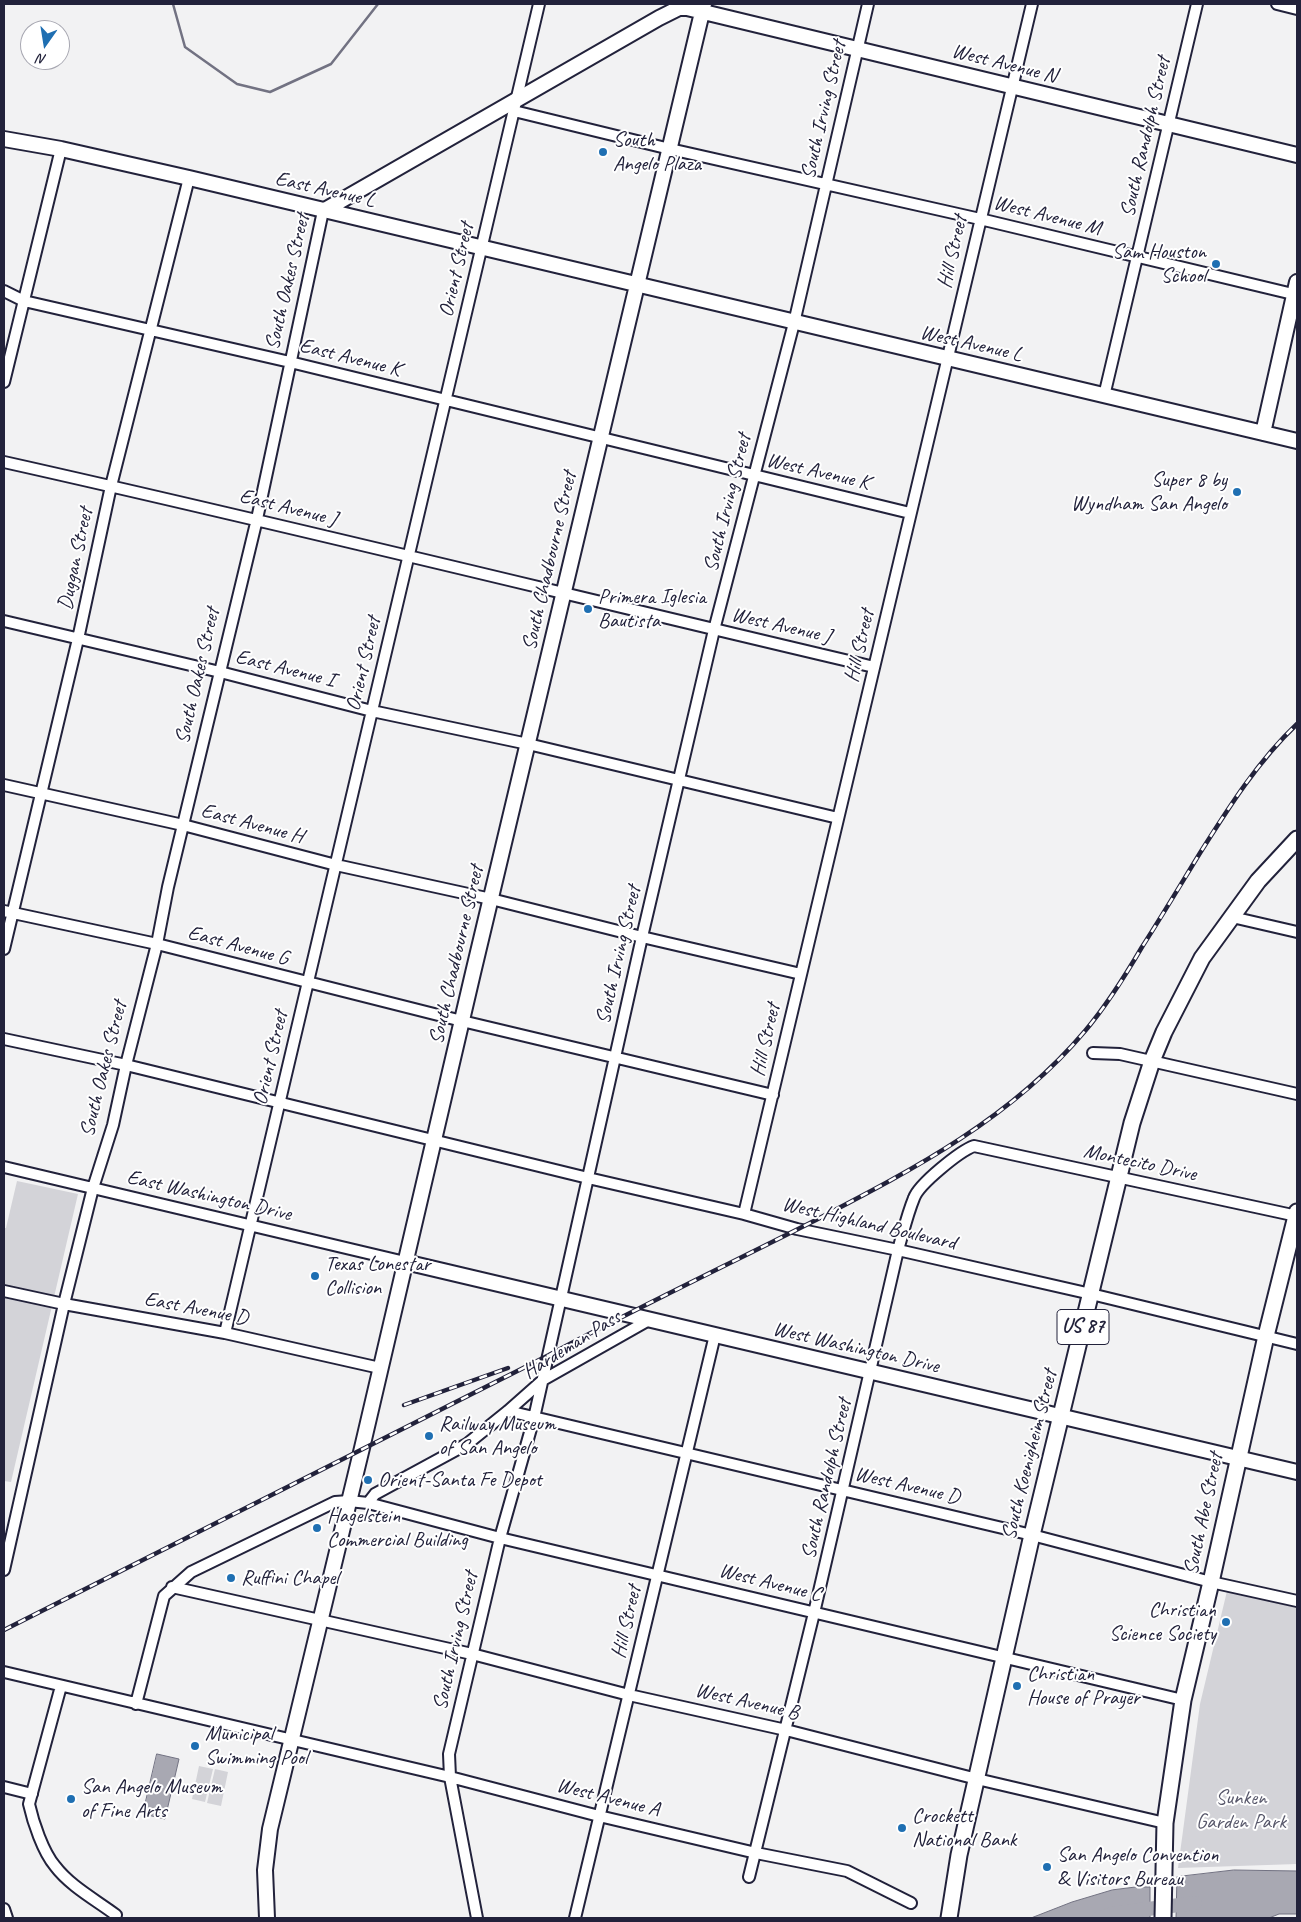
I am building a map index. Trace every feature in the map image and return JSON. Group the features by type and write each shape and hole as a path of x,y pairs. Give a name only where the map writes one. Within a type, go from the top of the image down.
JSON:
{"main road":[{"path":"656,20 670,4"},
{"name":"South Oakes Street","path":"323,211 515,105 656,20 679,8 687,8"},
{"path":"687,8 703,8"},
{"name":"West Avenue N","path":"703,8 858,50 1297,156"},
{"name":"South Chadbourne Street","path":"268,1918 265,1870 267,1843 703,8"},
{"name":"East Avenue L","path":"4,139 61,149 189,178 636,285"},
{"name":"West Avenue L","path":"636,285 1297,441"},
{"path":"1263,433 1296,290"},
{"name":"South Koenigheim Street","path":"949,1918 959,1855 978,1779 1032,1534 1132,1123 1152,1061 1164,1032 1202,958 1258,880 1297,839"},
{"name":"South Abe Street","path":"1163,1918 1165,1829 1183,1700 1266,1336 1297,1215"},
{"name":"West Washington Drive","path":"405,1262 1297,1472"}],"street":[{"name":"Orient Street","path":"225,1333 539,4"},
{"path":"670,4 687,8"},
{"name":"South Irving Street","path":"477,1918 450,1777 449,1754 500,1538 534,1418 642,937 714,630 794,323 868,4"},
{"name":"Hill Street","path":"744,1214 1032,4"},
{"name":"South Randolph Street","path":"1104,396 1197,4"},
{"path":"1277,4 1297,8"},
{"name":"West Avenue M","path":"515,105 670,149 980,219 1137,257 1296,290"},
{"path":"4,382 61,149"},
{"name":"Duggan Street","path":"4,949 8,912 41,793 112,486 189,178"},
{"name":"South Oakes Street","path":"4,1570 64,1304 93,1188 113,1125 126,1065 157,944 183,825 256,519 323,211"},
{"name":"East Avenue K","path":"4,291 24,301 290,362 600,437"},
{"name":"West Avenue K","path":"600,437 910,513"},
{"name":"East Avenue J","path":"4,462 256,519 563,594"},
{"name":"West Avenue J","path":"563,594 874,667"},
{"name":"East Avenue I","path":"4,621 372,710 528,744 679,782 838,818"},
{"name":"East Avenue H","path":"4,784 183,825 336,865 491,899 801,974"},
{"name":"East Avenue G","path":"8,912 157,944 462,1021 772,1095"},
{"path":"1232,917 1297,932"},
{"name":"West Highland Boulevard","path":"4,1039 126,1065 588,1178 744,1214 797,1229 1091,1294 1297,1344"},
{"path":"1093,1053 1120,1054 1297,1094"},
{"name":"South Randolph Street","path":"749,1877 872,1372 898,1250 914,1196 922,1185 965,1149 974,1146"},
{"name":"Montecito Drive","path":"974,1146 1297,1215"},
{"name":"East Washington Drive","path":"4,1167 405,1262"},
{"name":"East Avenue D","path":"4,1291 64,1304 225,1333 380,1368"},
{"name":"Hardeman Pass","path":"368,1503 375,1494 467,1444 543,1380 649,1320"},
{"name":"Hill Street","path":"575,1918 715,1335"},
{"name":"West Avenue D","path":"508,1411 1032,1534 1211,1582 1297,1600"},
{"path":"136,1704 164,1596 172,1587 191,1572 335,1502 349,1501"},
{"name":"West Avenue C","path":"349,1501 368,1503 500,1538 1183,1700"},
{"name":"West Avenue B","path":"172,1587 472,1654 629,1695 786,1730 1165,1829"},
{"name":"West Avenue A","path":"4,1672 450,1777 599,1816 756,1853 847,1870 911,1903"},
{"path":"61,1686 29,1804 31,1814 55,1867 69,1880 116,1915"},
{"path":"4,1787 32,1794"},
{"path":"4,1909 8,1918"}],"green space":[{"path":"17,1181 78,1194 11,1482 4,1481 4,1228 6,1228"},
{"name":"Sunken Garden Park","path":"1227,1591 1297,1608 1297,1864 1178,1868 1200,1704"},
{"path":"199,1766 213,1769 205,1802 192,1799"},
{"path":"215,1769 228,1772 221,1806 207,1803"}],"shaded area":[{"path":"157,1754 179,1759 165,1819 143,1814"},
{"path":"1234,1870 1297,1871 1297,1914 1279,1914 1269,1918 1176,1918 1177,1877"},
{"path":"1150,1887 1150,1918 1031,1918 1072,1902 1112,1890"}],"waterway":[{"path":"173,4 185,47 237,84 270,92 331,64 378,4"},
{"path":"1099,1918 1116,1913 1195,1903"}],"railway":[{"path":"4,1630 810,1223 922,1162 992,1117 1056,1063 1093,1021 1108,1001 1233,802 1269,753 1297,724"},
{"path":"404,1405 508,1368"}],"place":[{"name":"South Angelo Plaza","path":"603,152"},
{"name":"Sam Houston School","path":"1216,264"},
{"name":"Super 8 by Wyndham San Angelo","path":"1237,492"},
{"name":"Primera Iglesia Bautista","path":"588,609"},
{"name":"Texas Lonestar Collision","path":"315,1276"},
{"name":"Railway Museum of San Angelo","path":"429,1436"},
{"name":"Orient-Santa Fe Depot","path":"368,1480"},
{"name":"Hagelstein Commercial Building","path":"317,1528"},
{"name":"Ruffini Chapel","path":"231,1578"},
{"name":"Christian Science Society","path":"1226,1622"},
{"name":"Christian House of Prayer","path":"1017,1686"},
{"name":"Municipal Swimming Pool","path":"195,1746"},
{"name":"San Angelo Museum of Fine Arts","path":"71,1799"},
{"name":"Crockett National Bank","path":"902,1828"},
{"name":"San Angelo Convention & Visitors Bureau","path":"1047,1867"}]}
